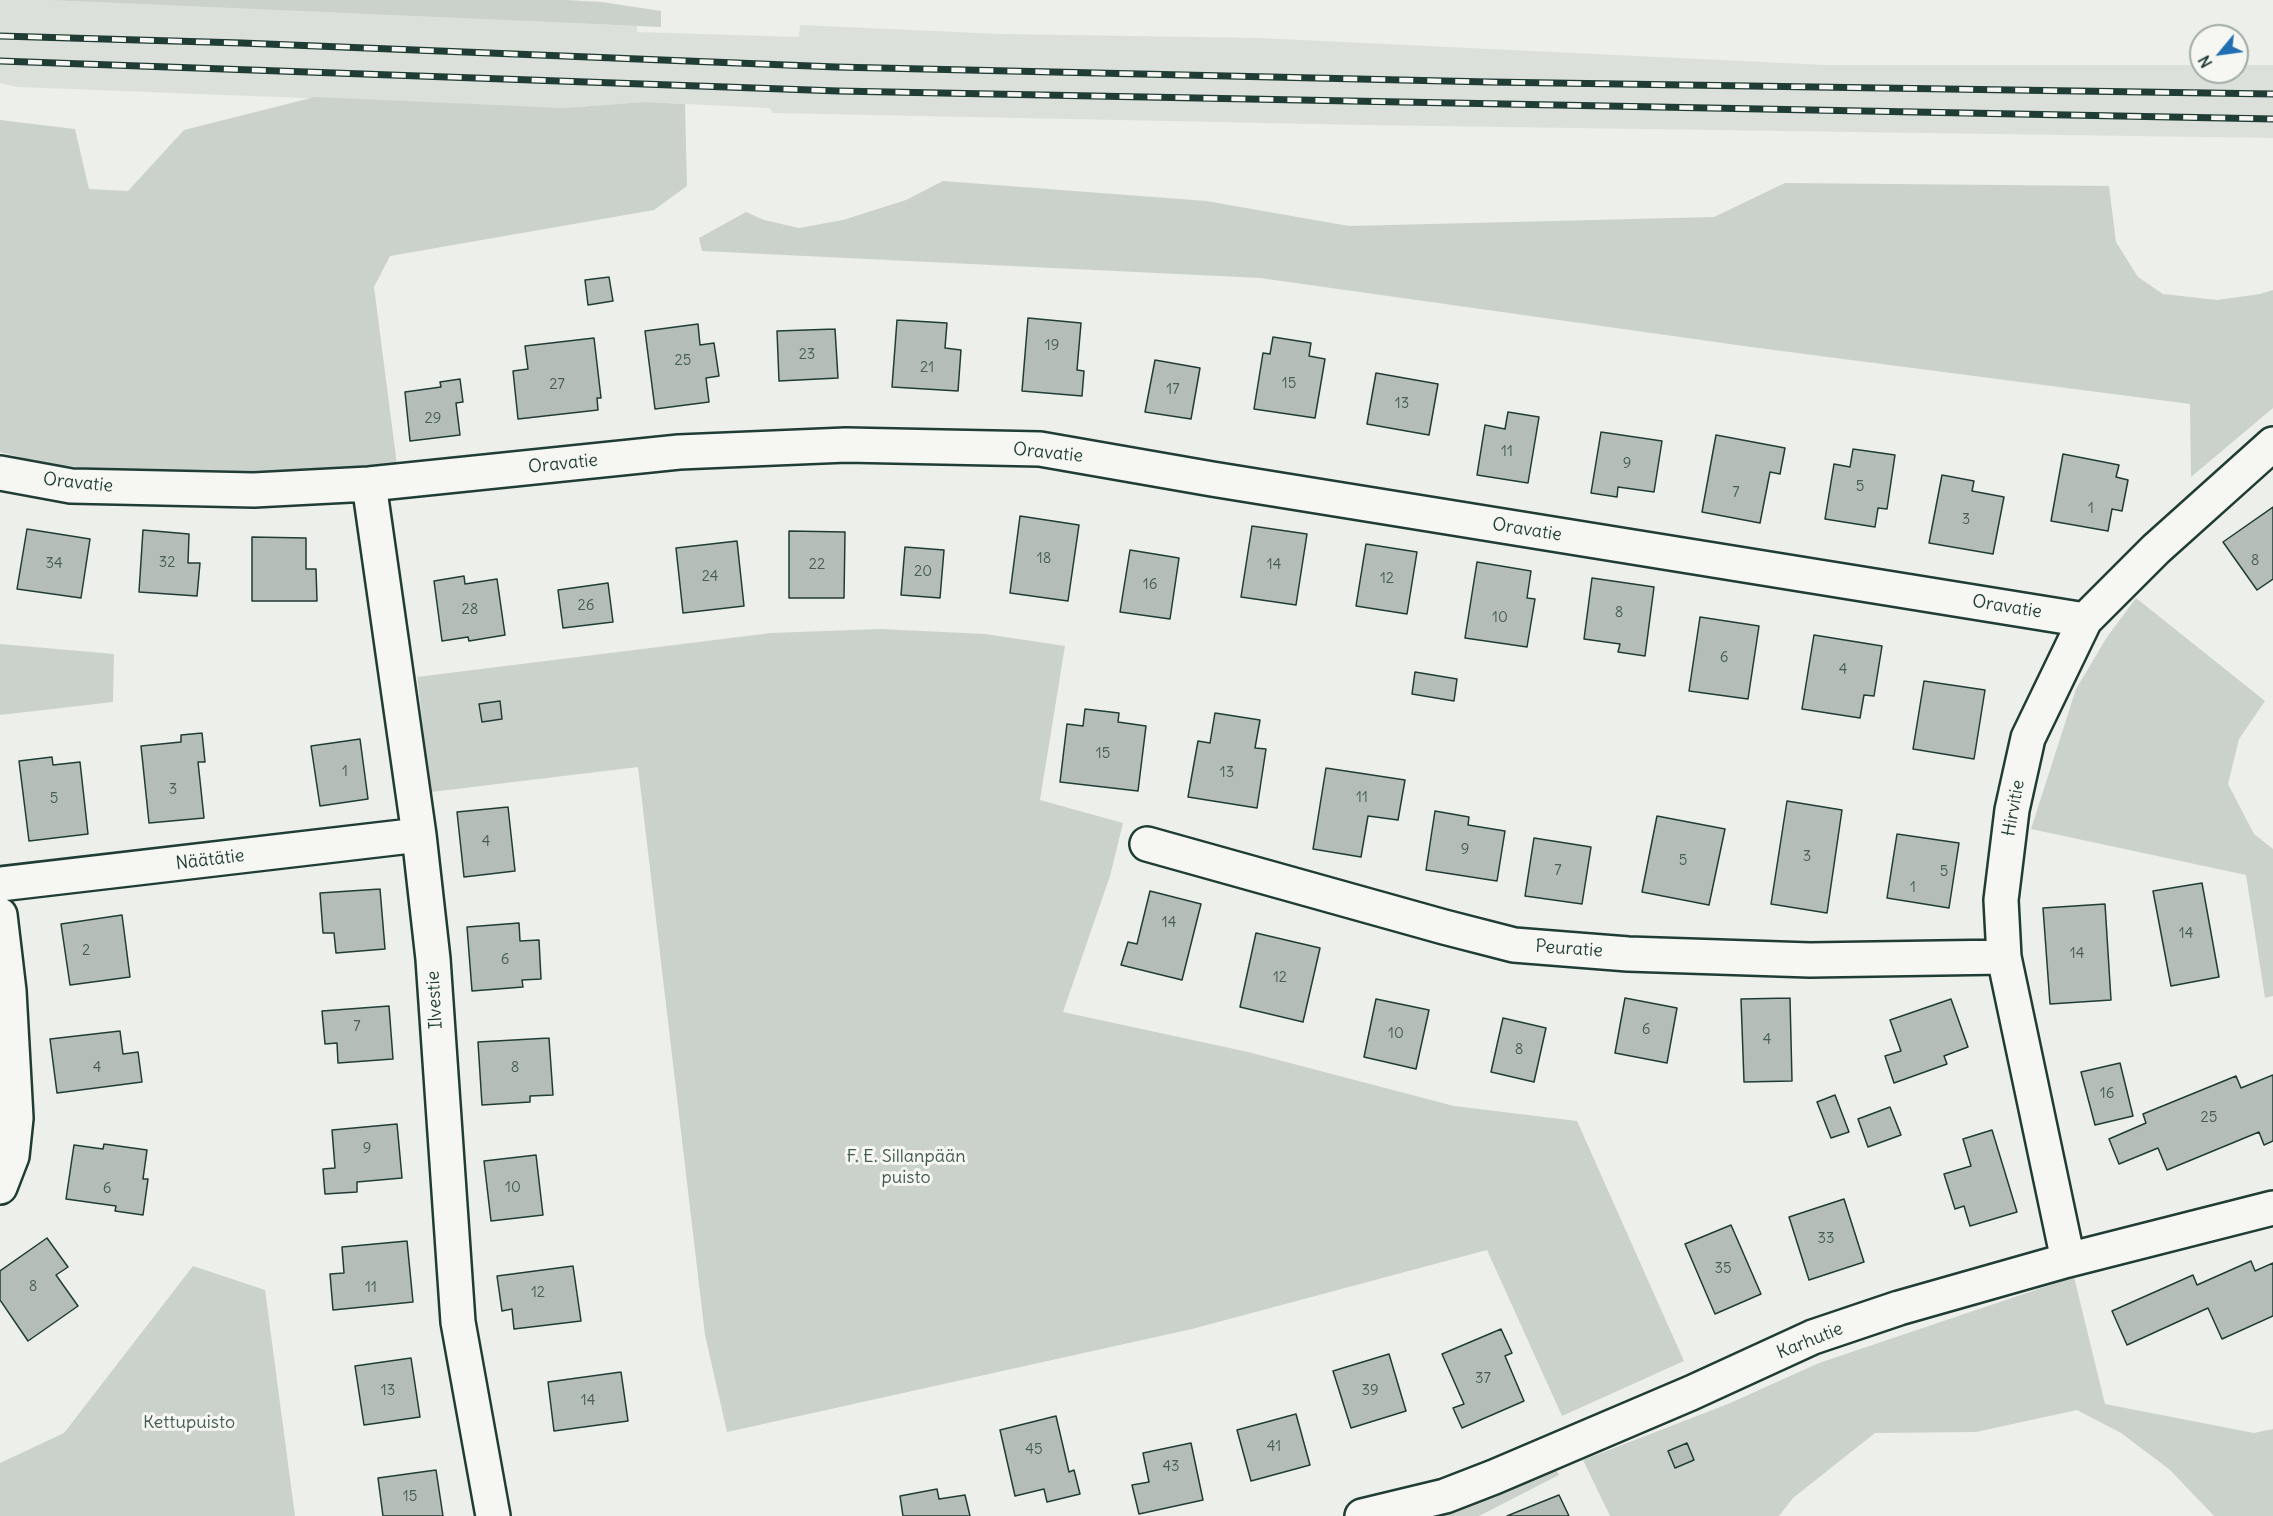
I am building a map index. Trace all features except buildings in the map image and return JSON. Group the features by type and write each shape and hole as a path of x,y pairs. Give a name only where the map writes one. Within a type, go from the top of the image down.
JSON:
{"street":[{"name":"Hirvitie","path":"2068,1260 2004,957 2001,900 2012,810 2028,738 2085,620 2156,549 2273,444"},
{"name":"Oravatie","path":"0,473 71,486 254,490 369,484 679,452 846,445 1040,449 1224,481 2085,620"},
{"name":"Ilvestie","path":"369,484 419,835 433,958 458,1322 493,1516"},
{"name":"Näätätie","path":"0,884 419,835"},
{"name":"Peuratie","path":"1147,844 1514,945 1628,954 1810,960 2004,957"},
{"path":"0,915 9,991 16,1118 12,1156 0,1187"},
{"name":"Karhutie","path":"1362,1516 1445,1496 1691,1394 1813,1337 1899,1308 2068,1260 2273,1208"}],"shaded area":[{"path":"0,0 48,0 637,26 637,32 799,37 800,25 1001,34 1260,38 1826,65 2189,65 2189,84 2249,84 2249,65 2273,65 2273,138 1364,125 773,113 770,108 644,102 564,108 18,87 0,83"}],"green space":[{"path":"48,0 566,0 602,2 661,11 661,27"},
{"path":"315,97 564,108 644,102 685,104 687,186 654,210 390,256 374,287 397,465 189,478 47,464 0,452 0,120 75,129 89,189 128,191 184,130"},
{"path":"943,181 1206,201 1349,226 1714,217 1785,183 2109,186 2116,242 2138,277 2163,294 2217,300 2273,290 2273,408 2191,477 2190,404 1751,347 1260,278 702,251 699,238 746,212 764,220 799,228 843,220 906,200"},
{"path":"2136,598 2265,701 2239,739 2228,784 2254,834 2273,849 2273,996 2265,998 2246,875 2031,829 2076,689 2107,637"},
{"name":"F. E. Sillanpään puisto","path":"880,629 985,634 1065,646 1040,800 1123,823 1110,876 1063,1012 1248,1052 1454,1106 1577,1121 1684,1361 1562,1416 1487,1250 1192,1329 727,1432 705,1335 638,767 431,792 417,677 771,633"},
{"path":"0,644 114,654 113,702 0,715"},
{"name":"Kettupuisto","path":"193,1266 265,1290 295,1516 0,1516 0,1463 64,1433"},
{"path":"2074,1277 2105,1404 2254,1433 2273,1429 2273,1516 2214,1516 2170,1470 2121,1433 2077,1410 1976,1432 1875,1433 1793,1498 1779,1516 1610,1516 1583,1460 1728,1404 1819,1363"},
{"path":"1556,1470 1559,1475 1479,1516 1435,1516"}],"railway":[{"path":"0,36 242,43 836,67 1489,82 2273,94"},
{"path":"0,61 838,91 2273,119"}]}
